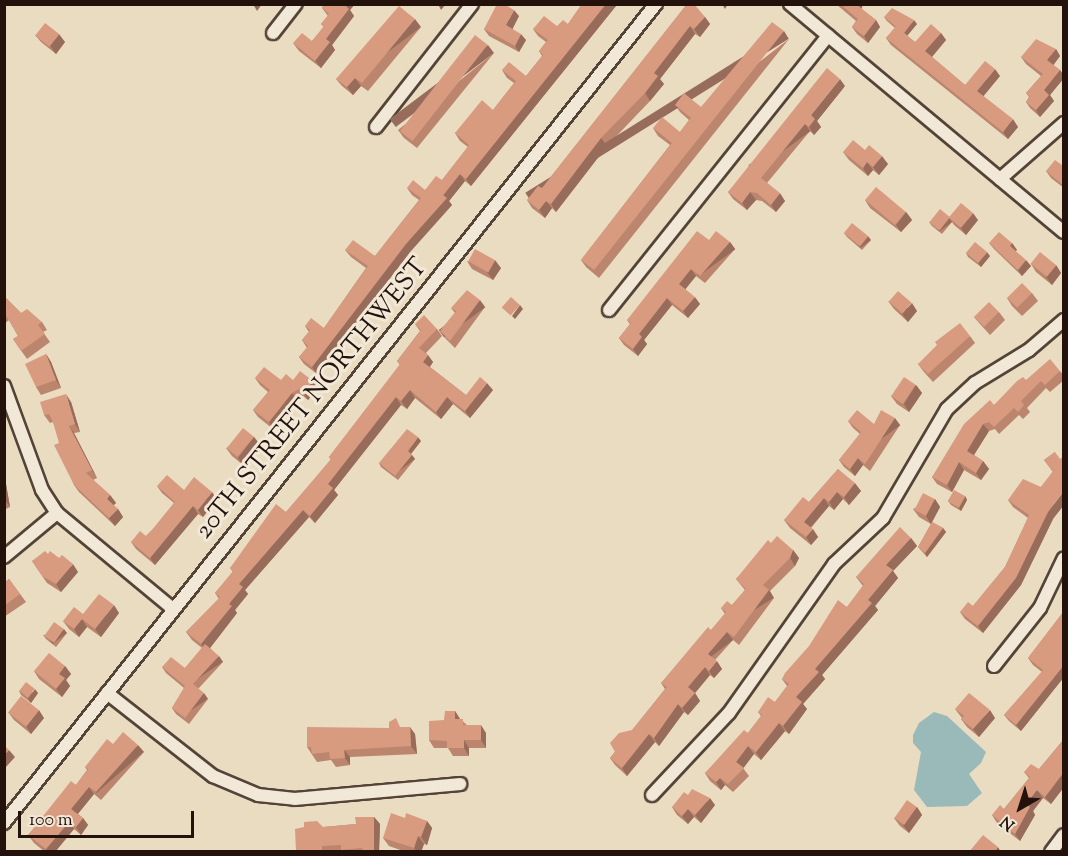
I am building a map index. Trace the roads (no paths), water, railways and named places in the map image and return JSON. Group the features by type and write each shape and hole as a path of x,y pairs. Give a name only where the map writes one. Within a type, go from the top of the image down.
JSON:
{"street":[{"path":"273,33 296,4"},
{"path":"376,127 472,4"},
{"name":"20TH STREET NORTHWEST","path":"4,823 656,4"},
{"path":"790,4 1064,232"},
{"path":"609,310 828,36"},
{"path":"1000,179 1064,123"},
{"path":"652,795 729,712 834,564 883,518 947,409 975,383 1029,350 1064,320"},
{"path":"4,386 42,490 57,513 173,609"},
{"path":"4,557 57,513"},
{"path":"994,666 1040,608 1064,558"},
{"path":"107,693 213,776 258,795 295,799 460,784"},
{"path":"1051,852 1064,836"}],"water":[{"path":"934,712 947,716 986,752 981,763 969,774 982,793 967,806 927,807 914,790 921,752 913,743 913,735 919,723"}]}
